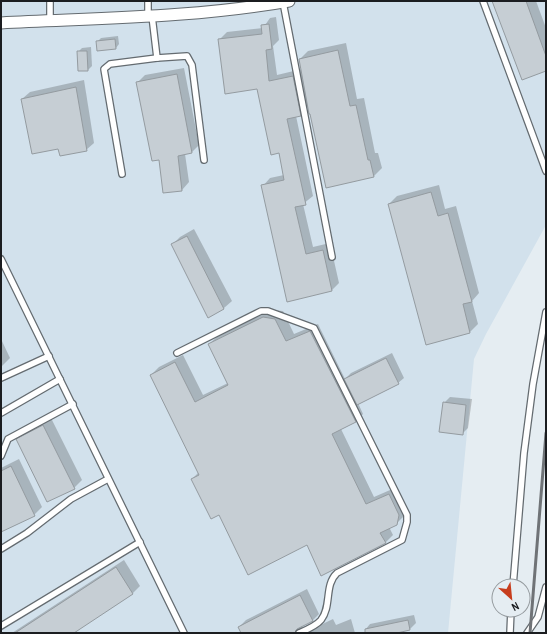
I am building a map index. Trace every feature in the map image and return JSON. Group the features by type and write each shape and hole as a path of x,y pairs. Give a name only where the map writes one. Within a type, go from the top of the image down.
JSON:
{"street":[{"path":"1,23 150,17 286,2"}],"lane":[{"path":"50,1 50,20"},
{"path":"148,1 157,58"},
{"path":"483,1 546,171"},
{"path":"286,2 332,257"},
{"path":"122,174 104,68 110,64 187,56 192,65 204,160"},
{"path":"1,259 184,633"},
{"path":"177,353 261,311 268,311 314,328 407,515 407,522 402,540 337,573 330,582 326,611 320,621 299,633"},
{"path":"514,578 524,453 533,384 546,312"},
{"path":"1,378 49,356"},
{"path":"1,412 60,379"},
{"path":"1,456 8,439 73,404"},
{"path":"1,549 27,533 71,499 108,479"},
{"path":"1,626 140,542"},
{"path":"527,633 538,617 546,587"},
{"path":"510,633 511,618"}],"shaded area":[{"path":"1,1 546,1 546,225 486,334 474,359 448,633 1,633"}],"building":[{"path":"492,1 526,1 546,56 546,71 522,80"},
{"path":"269,24 272,49 266,50 269,81 293,76 301,116 287,119 306,205 295,207 306,254 323,250 332,291 287,302 261,185 284,180 279,153 271,155 257,89 225,94 218,39 262,34 261,25"},
{"path":"115,39 116,49 97,51 96,41"},
{"path":"338,50 350,106 356,105 368,160 370,160 374,177 326,188 309,114 299,59"},
{"path":"77,51 87,51 88,71 78,71"},
{"path":"177,74 192,153 178,156 182,191 163,193 159,160 152,161 136,82"},
{"path":"76,87 87,151 60,156 58,149 32,154 21,99"},
{"path":"431,192 438,216 448,213 472,302 463,304 470,333 426,345 388,204"},
{"path":"187,236 224,309 208,318 171,244"},
{"path":"263,317 275,319 286,341 310,331 356,422 332,434 366,504 389,494 399,515 397,525 380,533 386,543 321,576 307,545 248,575 219,515 211,519 191,479 199,475 150,375 175,362 195,402 228,385 208,344"},
{"path":"386,358 399,384 357,405 344,379"},
{"path":"443,402 466,405 463,435 439,432"},
{"path":"43,425 75,489 47,502 16,439"},
{"path":"11,466 35,516 1,532 1,471"},
{"path":"116,567 133,594 74,633 15,633"},
{"path":"300,595 313,621 297,629 295,633 241,633 238,627"},
{"path":"408,620 410,630 397,633 365,633 365,629"}],"railway":[{"path":"530,633 546,433"}]}
